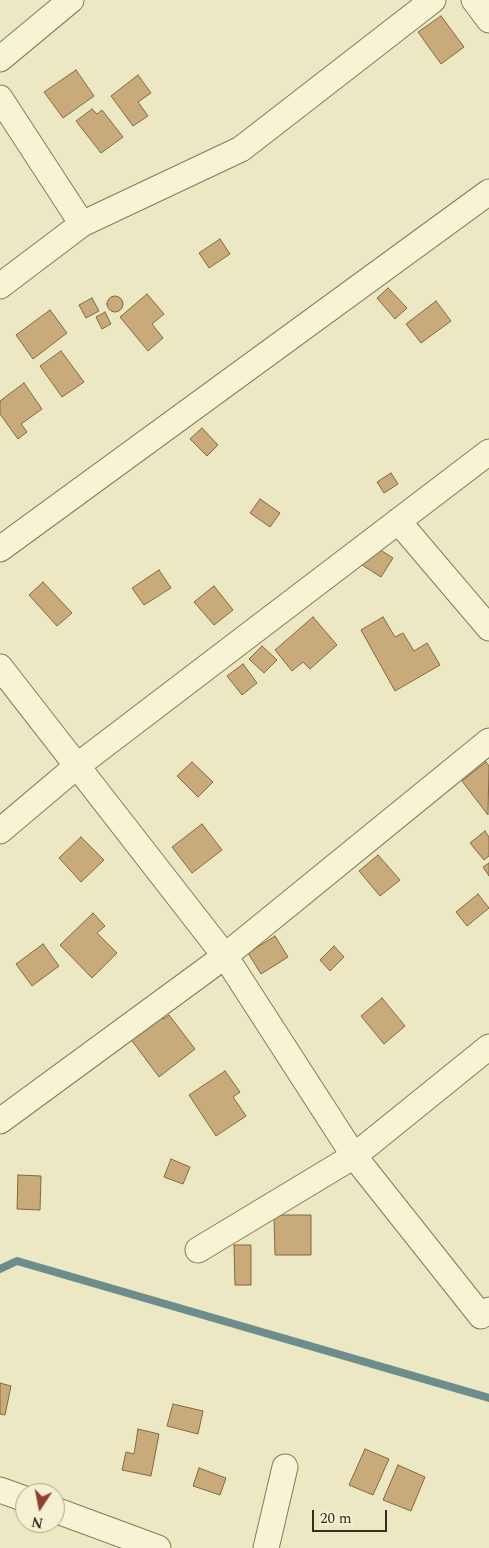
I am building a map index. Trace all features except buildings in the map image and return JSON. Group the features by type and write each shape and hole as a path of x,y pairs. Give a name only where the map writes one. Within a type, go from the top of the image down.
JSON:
{"street":[{"path":"0,59 71,0"},
{"path":"0,286 82,224 241,149 434,0"},
{"path":"474,0 489,20"},
{"path":"0,98 82,224"},
{"path":"0,549 489,192"},
{"path":"0,831 77,766 489,452"},
{"path":"398,521 489,628"},
{"path":"0,667 224,956 354,1156 481,1316 489,1310"},
{"path":"0,1121 224,956 489,741"},
{"path":"198,1250 354,1156 489,1047"},
{"path":"266,1548 285,1467"},
{"path":"0,1490 15,1495"},
{"path":"65,1514 158,1548"}],"waterway":[{"path":"0,1269 17,1261 489,1398"}]}
